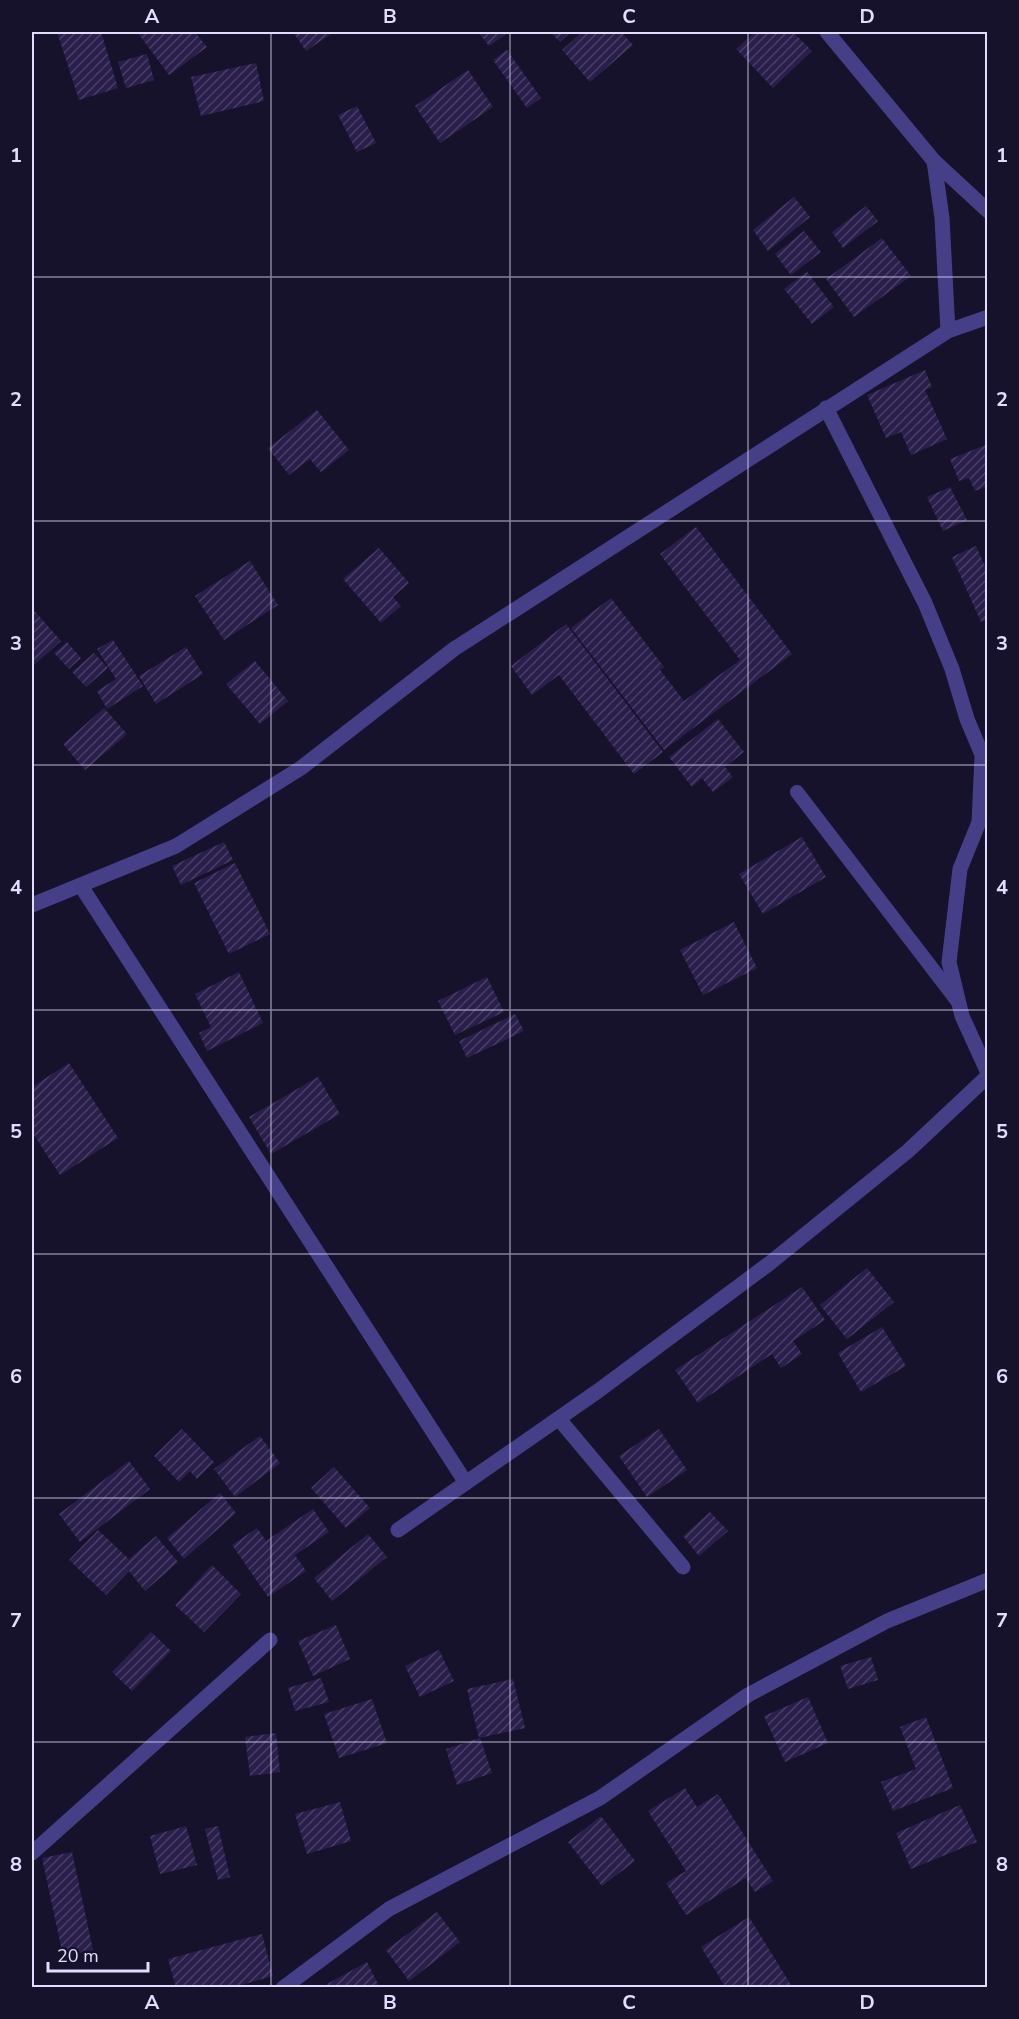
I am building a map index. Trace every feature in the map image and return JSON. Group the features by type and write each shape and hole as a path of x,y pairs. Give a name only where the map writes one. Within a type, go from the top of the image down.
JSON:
{"street":[{"path":"827,32 934,161 987,212"},
{"path":"934,161 942,218 948,331"},
{"path":"32,905 176,846 301,768 454,649 948,331 987,317"},
{"path":"398,1530 559,1419 770,1263 908,1151 987,1074 962,1016 949,962 960,869 979,822 985,762 967,719 952,669 925,603 826,408"},
{"path":"81,886 466,1483"},
{"path":"559,1419 683,1567"},
{"path":"283,1988 389,1909 600,1798 748,1695 887,1621 987,1580"},
{"path":"32,1853 270,1640"}],"lane":[{"path":"797,792 959,1003"}],"building":[{"path":"57,32 101,32 118,88 79,100"},
{"path":"137,32 195,32 207,47 169,75"},
{"path":"293,32 334,32 306,51"},
{"path":"478,32 509,32 489,46"},
{"path":"550,32 571,32 560,42"},
{"path":"582,32 621,32 633,45 590,82 562,50"},
{"path":"755,32 793,32 812,51 773,88 736,49"},
{"path":"507,50 541,98 527,108 493,60"},
{"path":"147,54 154,80 126,88 118,62"},
{"path":"256,63 264,101 201,116 191,77"},
{"path":"468,70 493,107 440,143 415,106"},
{"path":"357,106 376,143 357,152 338,115"},
{"path":"794,197 810,217 768,251 753,230"},
{"path":"866,206 878,221 843,248 832,232"},
{"path":"804,231 821,252 791,275 775,254"},
{"path":"882,238 911,276 854,317 826,279"},
{"path":"807,272 834,307 812,324 784,289"},
{"path":"925,370 932,387 925,390 947,439 911,455 901,432 886,438 867,395"},
{"path":"317,410 349,450 321,472 310,459 289,475 268,448"},
{"path":"988,444 988,486 975,491 969,478 959,481 950,459"},
{"path":"950,487 967,520 943,531 927,497"},
{"path":"696,527 792,654 664,750 571,628 611,598 664,667 660,670 684,701 740,660 660,554"},
{"path":"976,546 988,573 988,619 981,622 952,557"},
{"path":"379,548 409,583 393,597 401,606 381,623 343,579"},
{"path":"250,561 278,605 224,640 195,596"},
{"path":"32,608 61,641 33,666 32,665"},
{"path":"566,624 663,752 634,774 559,675 532,695 511,666"},
{"path":"113,640 143,686 107,709 97,691 116,679 97,649"},
{"path":"67,642 81,658 69,669 54,653"},
{"path":"186,647 203,674 156,704 139,676"},
{"path":"94,653 108,668 86,687 72,672"},
{"path":"255,661 288,701 260,724 226,684"},
{"path":"104,708 127,734 85,770 63,744"},
{"path":"718,719 744,752 725,767 733,777 713,792 702,778 692,787 669,757"},
{"path":"802,837 826,877 763,914 739,874"},
{"path":"224,842 233,860 181,885 172,866"},
{"path":"235,863 270,934 229,954 194,883"},
{"path":"734,922 757,968 703,995 680,950"},
{"path":"239,972 263,1023 207,1051 199,1033 211,1027 195,994"},
{"path":"487,977 504,1012 455,1035 438,1001"},
{"path":"515,1014 524,1031 467,1058 459,1041"},
{"path":"69,1063 118,1138 60,1175 32,1132 32,1087"},
{"path":"318,1077 340,1114 271,1154 249,1117"},
{"path":"867,1268 894,1302 847,1339 820,1305"},
{"path":"802,1287 825,1320 793,1341 802,1354 781,1368 772,1354 698,1403 675,1370"},
{"path":"882,1327 906,1366 861,1392 838,1353"},
{"path":"182,1429 214,1462 197,1479 190,1471 179,1482 154,1456"},
{"path":"659,1429 687,1470 647,1497 619,1456"},
{"path":"260,1436 280,1463 235,1497 214,1469"},
{"path":"129,1461 150,1489 80,1542 59,1514"},
{"path":"334,1467 370,1508 346,1528 311,1488"},
{"path":"220,1493 236,1513 184,1559 167,1538"},
{"path":"313,1509 329,1532 295,1555 306,1571 268,1597 232,1545 257,1528 266,1541"},
{"path":"710,1512 728,1531 699,1556 683,1536"},
{"path":"98,1530 129,1559 156,1536 178,1562 145,1591 129,1571 106,1595 69,1560"},
{"path":"368,1534 387,1557 332,1601 314,1578"},
{"path":"212,1565 241,1594 204,1632 175,1605"},
{"path":"336,1625 350,1659 313,1676 298,1641"},
{"path":"151,1632 171,1651 132,1691 112,1672"},
{"path":"439,1650 454,1681 420,1697 405,1666"},
{"path":"871,1657 878,1680 848,1689 840,1666"},
{"path":"321,1678 329,1702 295,1711 288,1688"},
{"path":"513,1679 525,1728 479,1738 467,1689"},
{"path":"808,1697 828,1743 785,1762 764,1716"},
{"path":"372,1699 387,1743 339,1758 324,1714"},
{"path":"926,1717 953,1788 893,1811 881,1782 916,1769 900,1727"},
{"path":"276,1733 280,1772 250,1776 245,1737"},
{"path":"480,1738 492,1773 457,1785 446,1749"},
{"path":"685,1788 697,1807 718,1794 773,1881 755,1892 746,1878 686,1915 666,1883 686,1871 648,1811"},
{"path":"340,1802 351,1841 307,1854 295,1814"},
{"path":"960,1805 977,1842 911,1869 896,1833"},
{"path":"601,1816 635,1861 602,1886 568,1842"},
{"path":"186,1826 197,1865 160,1874 150,1836"},
{"path":"218,1826 230,1877 218,1880 205,1829"},
{"path":"72,1852 93,1950 63,1956 42,1858"},
{"path":"437,1912 460,1942 409,1981 386,1950"},
{"path":"749,1917 793,1988 726,1988 701,1947"},
{"path":"262,1934 273,1976 231,1988 176,1988 168,1959"},
{"path":"367,1962 380,1988 330,1988 327,1984"}]}
